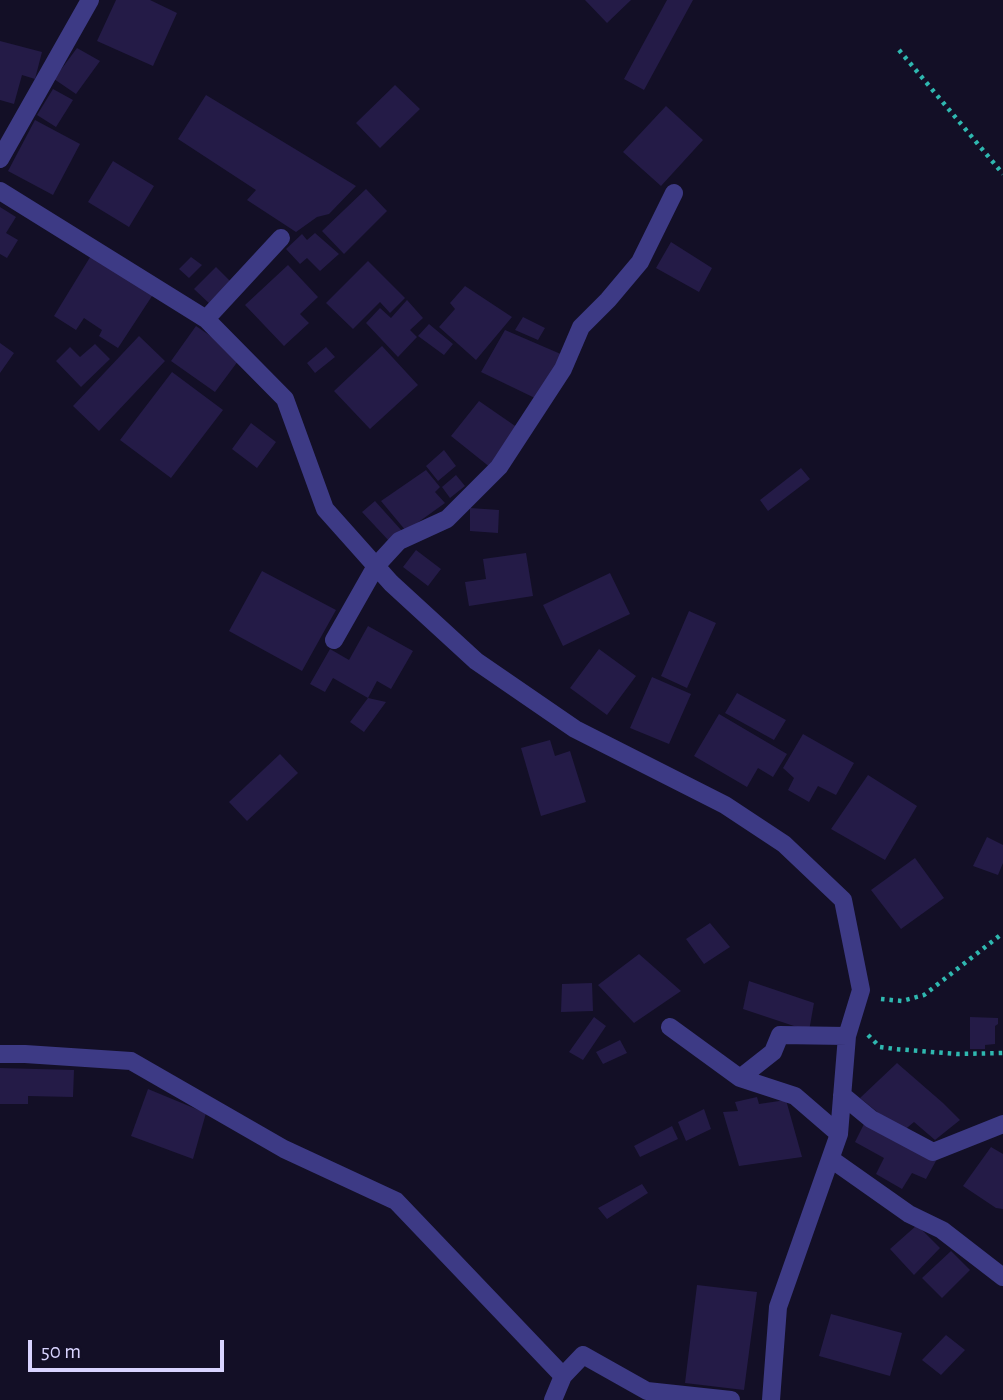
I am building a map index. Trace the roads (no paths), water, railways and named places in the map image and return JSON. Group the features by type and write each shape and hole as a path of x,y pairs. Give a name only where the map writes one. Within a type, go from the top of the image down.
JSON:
{"street":[{"path":"0,159 90,0"},
{"path":"0,191 206,320 285,399 326,509 391,583 476,661 575,729 725,805 784,844 843,900 861,990 850,1028 839,1134 778,1307 771,1400"},
{"path":"334,640 376,566 399,541 447,519 499,467 563,369 581,327 640,262 674,193"},
{"path":"206,320 281,238"},
{"path":"670,1027 740,1077 795,1096 839,1134"},
{"path":"740,1077 773,1052 780,1035 850,1028"},
{"path":"0,1054 131,1061 284,1149 396,1201 563,1376"},
{"path":"842,1095 871,1119 933,1152 1003,1124"},
{"path":"831,1159 909,1214 942,1230 1003,1277"},
{"path":"554,1400 563,1376 583,1355 647,1391 731,1400"}]}
